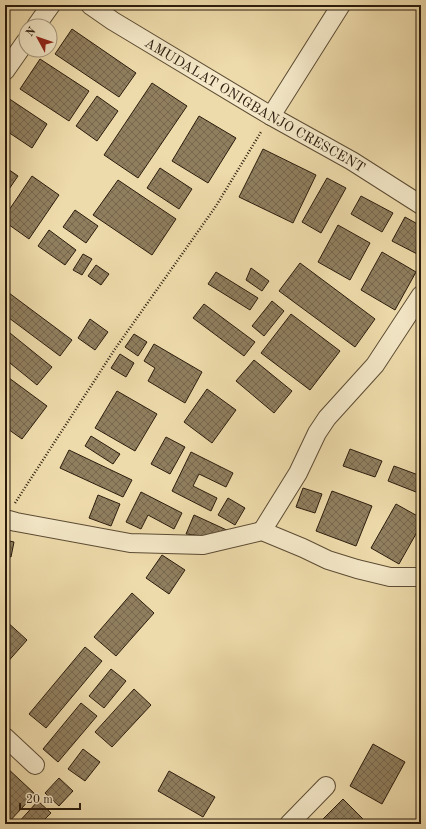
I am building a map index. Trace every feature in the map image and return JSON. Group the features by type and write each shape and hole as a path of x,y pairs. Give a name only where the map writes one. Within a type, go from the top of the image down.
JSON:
{"street":[{"path":"41,18 50,5"},
{"name":"AMUDALAT ONIGBANJO CRESCENT","path":"90,5 113,21 271,116 352,161 421,205"},
{"path":"271,116 341,5"},
{"path":"5,71 18,52"},
{"path":"262,532 298,473 317,433 327,418 375,365 421,295"},
{"path":"5,519 130,543 203,545 262,532 303,548 328,560 390,577 421,577"},
{"path":"5,737 35,765"},
{"path":"289,824 326,786"}],"path":[{"path":"5,519 115,349 216,206 271,116"}],"building":[{"path":"72,29 136,73 119,97 58,56 58,50"},
{"path":"40,59 89,91 69,121 20,89"},
{"path":"152,83 187,106 138,178 104,155"},
{"path":"97,96 118,111 97,141 76,126"},
{"path":"8,98 47,124 32,148 5,130 5,102"},
{"path":"199,116 236,138 208,183 172,161"},
{"path":"263,149 316,175 293,223 239,197"},
{"path":"5,167 18,176 5,195"},
{"path":"160,168 192,189 179,209 147,188"},
{"path":"32,176 59,195 29,239 5,222 5,216"},
{"path":"327,178 346,188 321,233 302,222"},
{"path":"118,180 176,219 152,255 93,215"},
{"path":"361,196 393,213 382,232 351,214"},
{"path":"75,210 98,226 86,243 63,227"},
{"path":"405,217 421,226 421,256 392,241"},
{"path":"338,225 370,243 350,280 318,262"},
{"path":"49,230 76,250 65,265 38,246"},
{"path":"382,252 416,272 395,310 361,290"},
{"path":"83,254 92,259 82,275 73,270"},
{"path":"300,263 375,319 355,347 279,291"},
{"path":"96,265 109,274 101,285 88,276"},
{"path":"251,268 269,281 262,291 246,280"},
{"path":"216,272 258,298 250,310 208,284"},
{"path":"5,290 72,340 60,356 5,315"},
{"path":"272,301 284,311 264,336 252,326"},
{"path":"204,304 255,342 244,356 193,318"},
{"path":"291,314 340,351 310,390 261,353"},
{"path":"90,319 108,332 95,350 78,338"},
{"path":"5,329 52,367 37,385 5,359"},
{"path":"134,334 147,342 138,356 125,347"},
{"path":"154,344 202,372 185,403 148,381 155,368 144,361"},
{"path":"120,354 134,363 126,377 111,368"},
{"path":"254,360 292,391 274,413 236,381"},
{"path":"5,375 47,406 22,439 5,427"},
{"path":"207,389 236,410 212,443 184,422"},
{"path":"117,391 157,414 135,451 95,428"},
{"path":"91,436 120,454 113,464 85,446"},
{"path":"166,437 185,447 170,474 151,464"},
{"path":"350,449 382,461 375,477 343,466"},
{"path":"69,450 132,480 123,497 60,468"},
{"path":"191,452 233,473 226,487 199,474 193,486 217,498 211,511 172,491"},
{"path":"394,466 421,476 416,492 388,481"},
{"path":"303,488 322,494 315,513 296,507"},
{"path":"332,491 372,506 356,546 316,531"},
{"path":"141,492 182,513 174,529 148,515 141,529 126,522"},
{"path":"98,495 120,504 111,526 89,518"},
{"path":"228,498 245,508 235,525 218,515"},
{"path":"396,504 421,518 421,525 399,564 371,548"},
{"path":"194,515 231,532 227,539 186,534"},
{"path":"5,540 14,542 11,557 5,555"},
{"path":"162,555 185,570 169,594 146,578"},
{"path":"132,593 154,613 116,656 94,637"},
{"path":"5,620 27,640 5,665"},
{"path":"85,647 102,661 46,728 29,714"},
{"path":"111,669 126,681 104,708 89,696"},
{"path":"134,689 151,705 112,747 95,732"},
{"path":"81,703 97,716 58,762 43,749"},
{"path":"373,744 405,762 382,804 350,786"},
{"path":"83,749 100,762 85,781 68,769"},
{"path":"5,766 35,794 7,824 5,824"},
{"path":"169,771 215,797 203,817 158,791"},
{"path":"59,778 73,791 59,806 45,793"},
{"path":"343,799 368,824 318,824"},
{"path":"38,801 51,813 40,824 17,824"}]}
